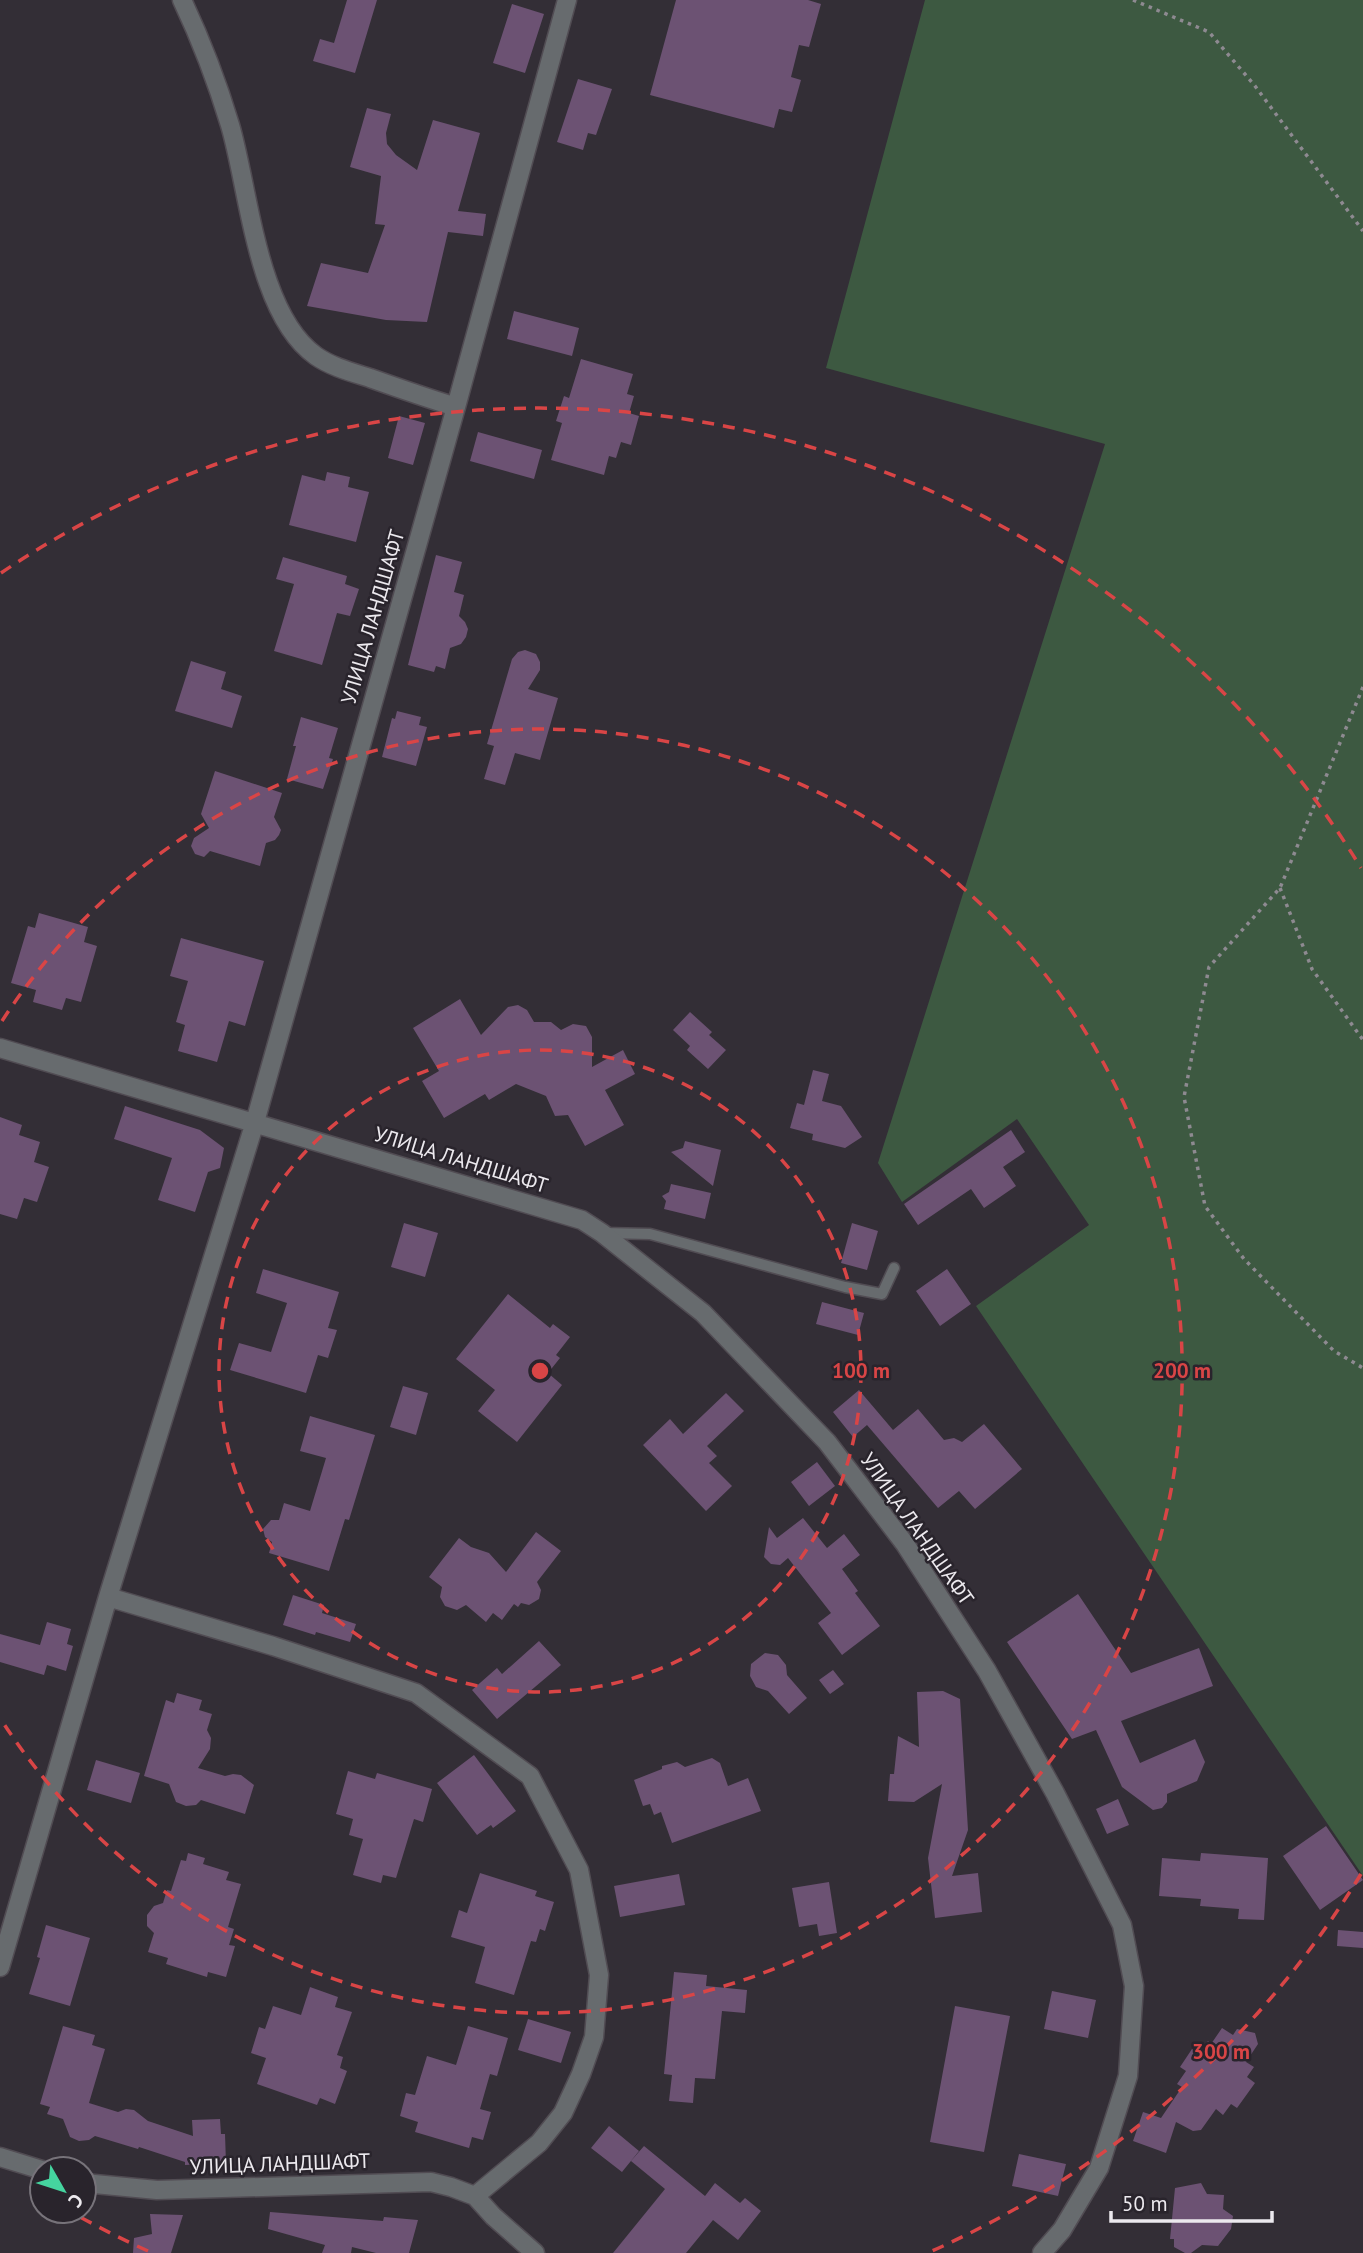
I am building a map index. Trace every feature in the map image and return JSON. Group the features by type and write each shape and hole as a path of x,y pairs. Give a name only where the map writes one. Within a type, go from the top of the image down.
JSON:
{"street":[{"path":"183,0 200,38 230,127 260,258 281,312 299,341 315,356 335,366 456,407"},
{"name":"УЛИЦА ЛАНДШАФТ","path":"0,1967 107,1597 255,1122 567,0"},
{"name":"УЛИЦА ЛАНДШАФТ","path":"0,1048 582,1220 602,1233 712,1323 827,1442 905,1544 987,1671 1055,1793 1122,1925 1134,1986 1128,2076 1099,2168 1062,2230 1042,2253"},
{"path":"107,1597 273,1646 416,1693 530,1776 579,1870 599,1975 594,2037 563,2113 540,2143 475,2196"},
{"path":"0,2157 28,2166"},
{"name":"УЛИЦА ЛАНДШАФТ","path":"98,2184 157,2190 431,2182 451,2186 475,2196 493,2216 535,2253"}],"lane":[{"path":"602,1233 650,1234 845,1287 882,1294 894,1268"}],"path":[{"path":"1133,0 1209,32 1255,86 1363,231"},
{"path":"1363,687 1280,888 1209,967 1184,1097 1205,1206 1244,1259 1334,1351 1363,1368"},
{"path":"1280,888 1312,969 1363,1040"}],"green space":[{"path":"925,0 1363,0 1363,1876 976,1306 1089,1225 1017,1119 902,1202 878,1163 1105,444 826,368"}],"building":[{"path":"347,0 377,0 355,73 313,61 320,39 334,43"},
{"path":"676,0 808,0 821,4 809,47 799,45 791,77 801,80 792,112 779,109 774,128 650,95"},
{"path":"512,4 544,14 525,73 493,63"},
{"path":"578,79 612,89 596,135 588,133 583,150 557,142"},
{"path":"367,108 391,114 386,133 387,144 396,155 417,170 433,120 480,133 458,211 486,214 483,236 448,232 427,322 386,320 307,306 321,263 368,273 385,225 375,224 381,176 350,167"},
{"path":"514,311 579,328 572,356 507,339"},
{"path":"581,359 633,374 627,394 634,396 629,413 639,416 631,445 621,442 616,458 609,456 604,475 551,460 562,423 556,421 564,396 569,398"},
{"path":"399,416 425,423 413,465 388,458"},
{"path":"478,432 542,450 534,479 470,461"},
{"path":"327,472 350,477 348,487 369,492 356,542 289,525 302,475 325,481"},
{"path":"436,555 462,562 454,592 464,595 459,616 468,629 461,644 450,648 445,669 436,666 434,672 408,665"},
{"path":"283,557 347,576 345,584 359,589 350,616 337,613 322,665 274,651 294,584 276,579"},
{"path":"525,650 536,654 540,662 540,670 528,689 558,698 540,760 515,753 505,785 484,779 494,746 487,744 512,659 518,652"},
{"path":"191,661 226,672 221,689 242,696 232,728 175,711"},
{"path":"397,711 421,717 419,725 427,727 416,766 382,757 392,718 395,719"},
{"path":"301,717 338,728 329,758 333,759 323,789 287,779"},
{"path":"215,771 282,793 274,817 281,830 275,840 266,843 260,866 210,851 204,857 195,854 191,846 194,838 209,828 201,814"},
{"path":"39,913 88,927 84,942 97,946 81,1002 66,998 62,1010 33,1002 36,990 11,983 28,926 35,928"},
{"path":"181,938 264,961 245,1026 229,1021 217,1062 178,1051 185,1025 176,1022 188,981 170,976"},
{"path":"460,999 481,1035 508,1007 518,1005 527,1010 534,1022 551,1022 561,1030 573,1024 586,1026 592,1037 592,1067 623,1050 635,1074 605,1090 624,1125 585,1146 568,1115 555,1116 546,1096 516,1084 489,1100 485,1094 444,1118 422,1081 439,1071 413,1028"},
{"path":"690,1012 712,1032 709,1035 726,1050 708,1069 687,1050 690,1046 673,1030"},
{"path":"813,1070 829,1074 822,1101 841,1106 862,1137 845,1148 812,1140 813,1134 790,1128 797,1103 804,1105"},
{"path":"125,1106 200,1130 224,1148 220,1168 208,1172 195,1212 158,1200 172,1158 114,1139"},
{"path":"0,1117 22,1125 19,1135 40,1142 34,1162 49,1167 37,1202 24,1198 17,1219 0,1214"},
{"path":"1011,1130 1025,1152 1003,1167 1016,1186 984,1208 971,1189 918,1225 904,1204"},
{"path":"685,1141 721,1150 713,1186 671,1152 683,1148"},
{"path":"671,1184 711,1193 705,1219 664,1209 666,1201 662,1196 669,1192"},
{"path":"404,1223 438,1233 425,1277 391,1267"},
{"path":"852,1223 878,1231 867,1270 841,1263"},
{"path":"263,1269 339,1292 328,1328 337,1330 328,1358 318,1355 306,1393 230,1370 239,1343 271,1352 287,1303 256,1293"},
{"path":"947,1269 971,1304 940,1326 916,1291"},
{"path":"508,1294 550,1328 553,1324 570,1337 556,1355 560,1358 548,1373 562,1385 517,1442 478,1411 495,1390 456,1359"},
{"path":"822,1302 864,1313 858,1335 816,1324"},
{"path":"403,1386 428,1393 416,1435 390,1427"},
{"path":"859,1390 893,1430 918,1409 944,1440 954,1438 962,1442 984,1424 1022,1469 975,1509 959,1491 938,1508 867,1425 853,1437 833,1412"},
{"path":"726,1393 744,1411 707,1446 717,1456 709,1463 732,1486 706,1511 643,1445 670,1419 683,1434"},
{"path":"310,1416 375,1435 349,1520 345,1519 329,1571 269,1553 272,1542 265,1537 263,1529 271,1520 279,1520 284,1503 310,1511 326,1458 300,1451"},
{"path":"817,1462 835,1486 809,1506 791,1482"},
{"path":"803,1518 827,1548 844,1534 860,1555 842,1569 858,1591 855,1593 880,1626 842,1655 818,1623 831,1613 788,1558 780,1565 771,1564 764,1557 769,1527 777,1538"},
{"path":"536,1532 561,1551 537,1582 541,1590 539,1599 529,1605 521,1603 518,1607 514,1604 502,1620 493,1613 486,1622 466,1605 457,1610 445,1606 440,1597 442,1587 429,1577 459,1538 471,1547 489,1553 506,1572"},
{"path":"1078,1594 1131,1673 1199,1648 1213,1686 1121,1721 1140,1763 1195,1739 1205,1762 1197,1781 1167,1794 1167,1802 1162,1808 1153,1810 1122,1787 1096,1730 1072,1739 1007,1642"},
{"path":"293,1595 324,1605 322,1613 356,1624 350,1642 283,1625"},
{"path":"47,1622 71,1629 67,1644 73,1646 66,1671 47,1665 44,1675 0,1662 0,1634 40,1645"},
{"path":"539,1641 561,1665 497,1719 472,1690 497,1668 502,1674"},
{"path":"765,1653 778,1655 786,1665 787,1675 807,1698 789,1714 768,1691 756,1687 750,1676 751,1664"},
{"path":"833,1670 844,1684 830,1694 819,1680"},
{"path":"943,1691 960,1699 968,1830 952,1876 978,1873 982,1912 935,1918 928,1858 942,1784 914,1802 888,1801 890,1774 894,1774 898,1736 919,1747 917,1692"},
{"path":"177,1693 202,1700 199,1710 212,1714 207,1730 211,1738 210,1749 198,1768 225,1776 241,1775 254,1785 245,1814 201,1800 196,1805 186,1806 176,1802 169,1784 144,1776 166,1700 174,1703"},
{"path":"474,1755 516,1811 493,1828 491,1825 477,1835 437,1783"},
{"path":"712,1758 720,1763 728,1786 748,1778 761,1811 672,1843 661,1812 654,1815 650,1804 643,1806 634,1780 662,1769 662,1766 677,1762 685,1767"},
{"path":"96,1760 140,1773 131,1803 87,1790"},
{"path":"348,1771 375,1779 377,1773 432,1789 423,1822 414,1819 396,1878 383,1875 381,1883 353,1875 363,1839 349,1835 353,1819 336,1814"},
{"path":"1118,1799 1129,1825 1107,1834 1096,1809"},
{"path":"1326,1826 1363,1880 1320,1910 1283,1856"},
{"path":"188,1853 205,1858 203,1864 229,1872 226,1880 241,1884 228,1927 234,1929 229,1945 235,1946 226,1977 208,1972 207,1977 166,1964 168,1958 148,1952 154,1933 147,1926 147,1915 154,1906 163,1903 167,1890 171,1891 181,1860 186,1861"},
{"path":"1201,1853 1268,1858 1264,1920 1238,1919 1239,1909 1200,1906 1201,1899 1159,1896 1162,1858 1200,1861"},
{"path":"480,1873 537,1891 535,1896 554,1902 545,1931 540,1929 536,1942 531,1941 514,1995 475,1983 485,1947 451,1937 459,1910 467,1913"},
{"path":"679,1874 685,1905 620,1917 614,1886"},
{"path":"829,1882 837,1933 819,1936 817,1924 799,1927 792,1888"},
{"path":"46,1925 90,1938 70,2006 29,1994"},
{"path":"1338,1930 1363,1932 1363,1948 1337,1946"},
{"path":"674,1972 707,1975 706,1986 747,1990 745,2013 722,2011 715,2079 695,2078 693,2103 669,2101 672,2075 664,2074"},
{"path":"310,1987 338,1997 335,2007 352,2012 337,2055 343,2057 340,2068 347,2071 335,2104 320,2098 317,2105 257,2084 266,2058 251,2053 259,2027 265,2029 273,2006 301,2015"},
{"path":"1052,1991 1096,2000 1088,2038 1044,2029"},
{"path":"955,2006 1010,2016 984,2152 930,2142"},
{"path":"528,2019 571,2032 561,2063 518,2050"},
{"path":"63,2026 95,2035 92,2045 105,2049 89,2103 118,2112 134,2110 148,2121 193,2136 192,2120 220,2119 221,2134 225,2134 226,2163 185,2165 185,2162 139,2147 138,2149 95,2136 79,2141 70,2137 63,2119 47,2114 50,2107 40,2104"},
{"path":"468,2026 508,2038 497,2076 490,2074 480,2109 491,2112 483,2140 472,2137 469,2148 415,2132 418,2122 400,2116 406,2093 415,2095 427,2056 456,2065"},
{"path":"1222,2028 1233,2035 1237,2029 1255,2033 1258,2044 1246,2062 1254,2067 1247,2077 1255,2083 1237,2108 1231,2104 1223,2115 1216,2109 1201,2130 1193,2131 1176,2122 1166,2153 1133,2141 1143,2112 1161,2118 1182,2087 1177,2084 1186,2071 1180,2067 1192,2049 1199,2054 1208,2041 1211,2044"},
{"path":"609,2126 639,2151 622,2172 591,2148"},
{"path":"644,2146 705,2196 715,2183 740,2203 745,2198 761,2211 738,2240 713,2220 686,2253 613,2253 665,2189 631,2161"},
{"path":"1019,2154 1066,2164 1058,2196 1012,2186"},
{"path":"1201,2183 1207,2194 1224,2195 1223,2209 1233,2216 1231,2229 1218,2246 1202,2245 1191,2253 1185,2253 1174,2247 1174,2239 1170,2239 1175,2188"},
{"path":"270,2212 383,2221 384,2217 418,2220 409,2253 376,2253 352,2247 351,2253 322,2253 325,2245 268,2229"},
{"path":"150,2214 183,2215 171,2253 133,2253 134,2238 152,2234"}]}
